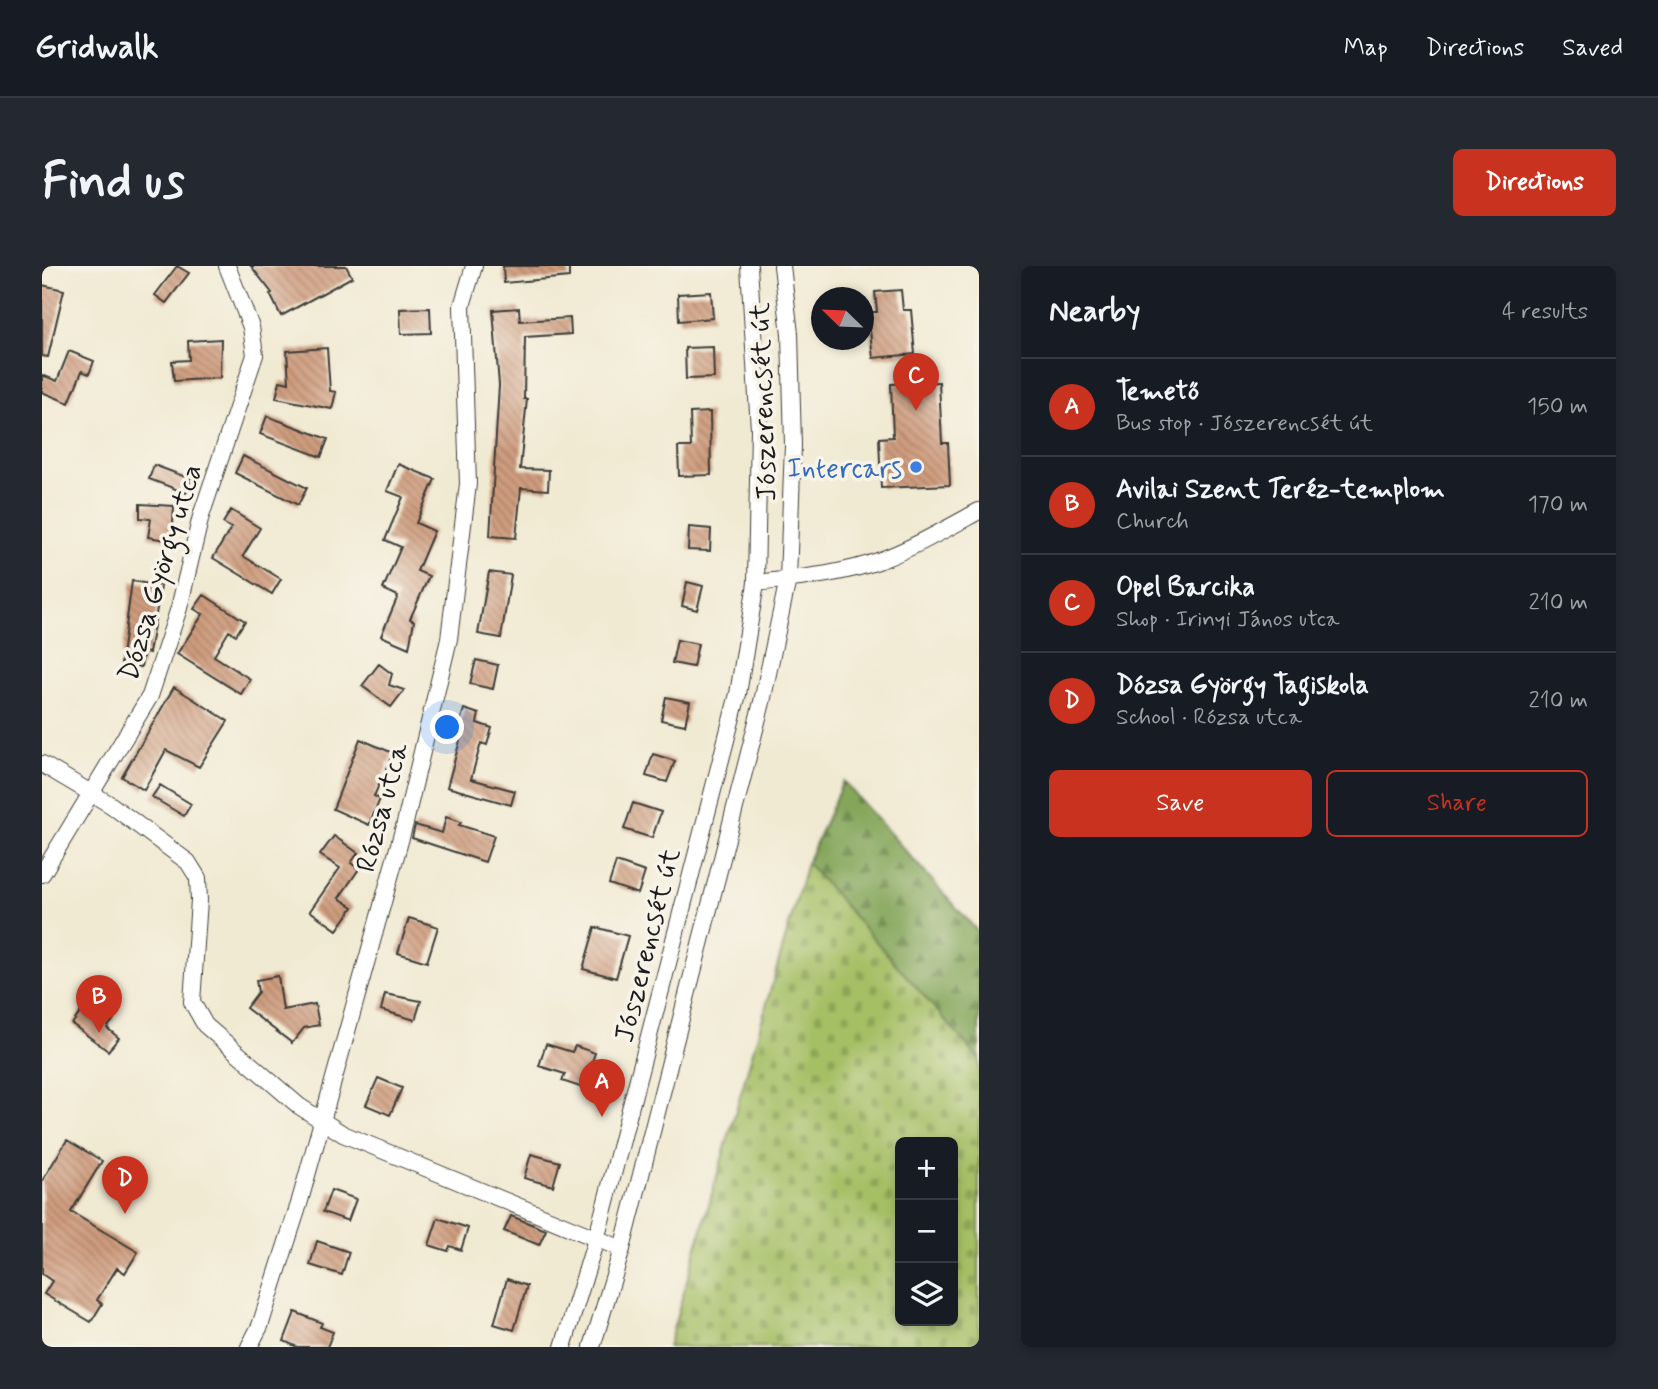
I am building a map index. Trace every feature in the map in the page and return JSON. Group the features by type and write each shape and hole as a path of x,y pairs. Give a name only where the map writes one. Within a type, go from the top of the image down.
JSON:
{"street":[{"name":"Dózsa György utca","path":"42,874 150,696 179,608 201,516 248,382 255,355 251,327 227,266"},
{"name":"Rózsa utca","path":"249,1347 260,1326 299,1204 405,823 449,639 468,485 462,306 474,266"},
{"name":"Jószerencsét út","path":"563,1347 597,1237 738,694 756,583 759,429 749,266"},
{"name":"Jószerencsét út","path":"592,1347 622,1249 762,702 788,579 793,431 790,334 782,266"},
{"path":"756,583 876,562 936,535 979,511"},
{"path":"42,764 93,793 157,836 188,862 198,878 192,1003 198,1015 299,1106 343,1134 622,1249"}],"green space":[{"path":"843,781 979,933 979,1059 807,863"},
{"path":"807,863 979,1059 979,1347 668,1347"}],"building":[{"path":"177,266 189,273 166,303 155,295"},
{"path":"251,266 346,266 352,277 281,316 270,294 272,293"},
{"path":"503,266 569,266 569,277 504,283"},
{"path":"42,285 64,290 48,357 42,356"},
{"path":"901,290 903,310 911,310 915,354 873,358 874,312 877,312 875,292"},
{"path":"711,292 713,318 679,321 678,294"},
{"path":"430,308 431,333 401,334 400,309"},
{"path":"519,308 520,321 570,318 571,334 525,337 524,399 527,399 520,469 549,470 548,490 521,488 516,538 490,536 499,385 493,310"},
{"path":"221,339 220,378 174,381 172,361 189,360 188,341"},
{"path":"713,347 714,378 686,379 685,348"},
{"path":"327,348 330,391 336,392 332,409 276,398 280,381 289,383 287,351"},
{"path":"69,351 94,361 89,374 82,371 69,403 42,392 42,375 57,381"},
{"path":"939,382 942,443 948,443 950,485 881,488 879,438 893,437 891,384"},
{"path":"710,412 711,475 679,476 678,447 691,447 690,413"},
{"path":"267,416 328,439 321,457 260,434"},
{"path":"243,456 307,488 298,505 235,473"},
{"path":"398,464 435,479 416,523 434,531 417,571 429,576 410,619 414,621 409,648 381,636 398,596 383,589 401,547 385,540 403,497 387,491"},
{"path":"154,465 191,479 186,493 149,479"},
{"path":"140,504 174,506 172,541 148,537 151,519 140,518"},
{"path":"231,510 260,528 243,556 281,579 272,594 213,558 231,528 223,523"},
{"path":"689,527 711,529 710,551 688,550"},
{"path":"489,572 511,575 501,638 478,634"},
{"path":"132,581 161,586 149,653 144,652 141,667 121,664"},
{"path":"687,582 703,586 697,610 682,606"},
{"path":"204,595 245,621 236,635 229,631 214,656 250,679 241,694 177,654 203,614 194,609"},
{"path":"677,640 698,644 693,667 672,663"},
{"path":"476,660 498,665 493,689 470,684"},
{"path":"379,664 392,674 389,685 404,690 391,707 362,686"},
{"path":"174,687 228,721 199,767 166,750 144,790 122,777"},
{"path":"666,697 690,702 685,725 661,720"},
{"path":"464,709 479,714 477,723 492,728 487,745 481,743 471,779 515,791 511,805 447,787 461,737 456,736"},
{"path":"360,739 393,753 374,796 380,799 369,825 333,809"},
{"path":"653,754 675,761 667,782 646,776"},
{"path":"160,785 191,804 184,816 152,797"},
{"path":"633,803 661,812 652,838 624,829"},
{"path":"446,817 461,822 459,825 494,836 485,862 412,838 415,825 442,833"},
{"path":"334,836 358,853 351,863 359,869 339,898 353,907 337,930 310,911 340,868 320,855"},
{"path":"616,862 645,872 638,894 609,884"},
{"path":"409,918 438,927 427,962 398,953"},
{"path":"595,927 628,936 616,978 583,969"},
{"path":"278,976 283,1010 315,1004 319,1025 304,1028 292,1043 246,1008 258,992 256,980"},
{"path":"385,994 421,1001 415,1020 381,1010"},
{"path":"82,1010 95,1019 102,1010 114,1019 107,1028 119,1038 108,1051 72,1024"},
{"path":"546,1044 572,1052 575,1046 595,1053 583,1088 562,1081 565,1074 539,1066"},
{"path":"378,1078 402,1088 390,1115 366,1105"},
{"path":"67,1140 102,1161 71,1212 138,1252 125,1273 117,1268 97,1300 102,1304 91,1322 44,1294 52,1281 42,1274 42,1181"},
{"path":"531,1154 560,1162 553,1186 524,1178"},
{"path":"331,1190 356,1199 348,1221 323,1212"},
{"path":"511,1216 546,1230 539,1245 504,1231"},
{"path":"438,1218 468,1228 461,1250 450,1246 448,1251 429,1245"},
{"path":"317,1241 349,1252 342,1275 310,1265"},
{"path":"507,1279 527,1286 514,1330 494,1324"},
{"path":"295,1312 322,1323 320,1327 333,1332 327,1347 297,1347 284,1341"}],"place":[{"name":"Opel Barcika","path":"916,411"},
{"name":"Intercars","path":"916,467"},
{"name":"Avilai Szent Teréz-templom","path":"99,1033"},
{"name":"Temető","path":"602,1117"},
{"name":"Dózsa György Tagiskola","path":"125,1214"}]}
